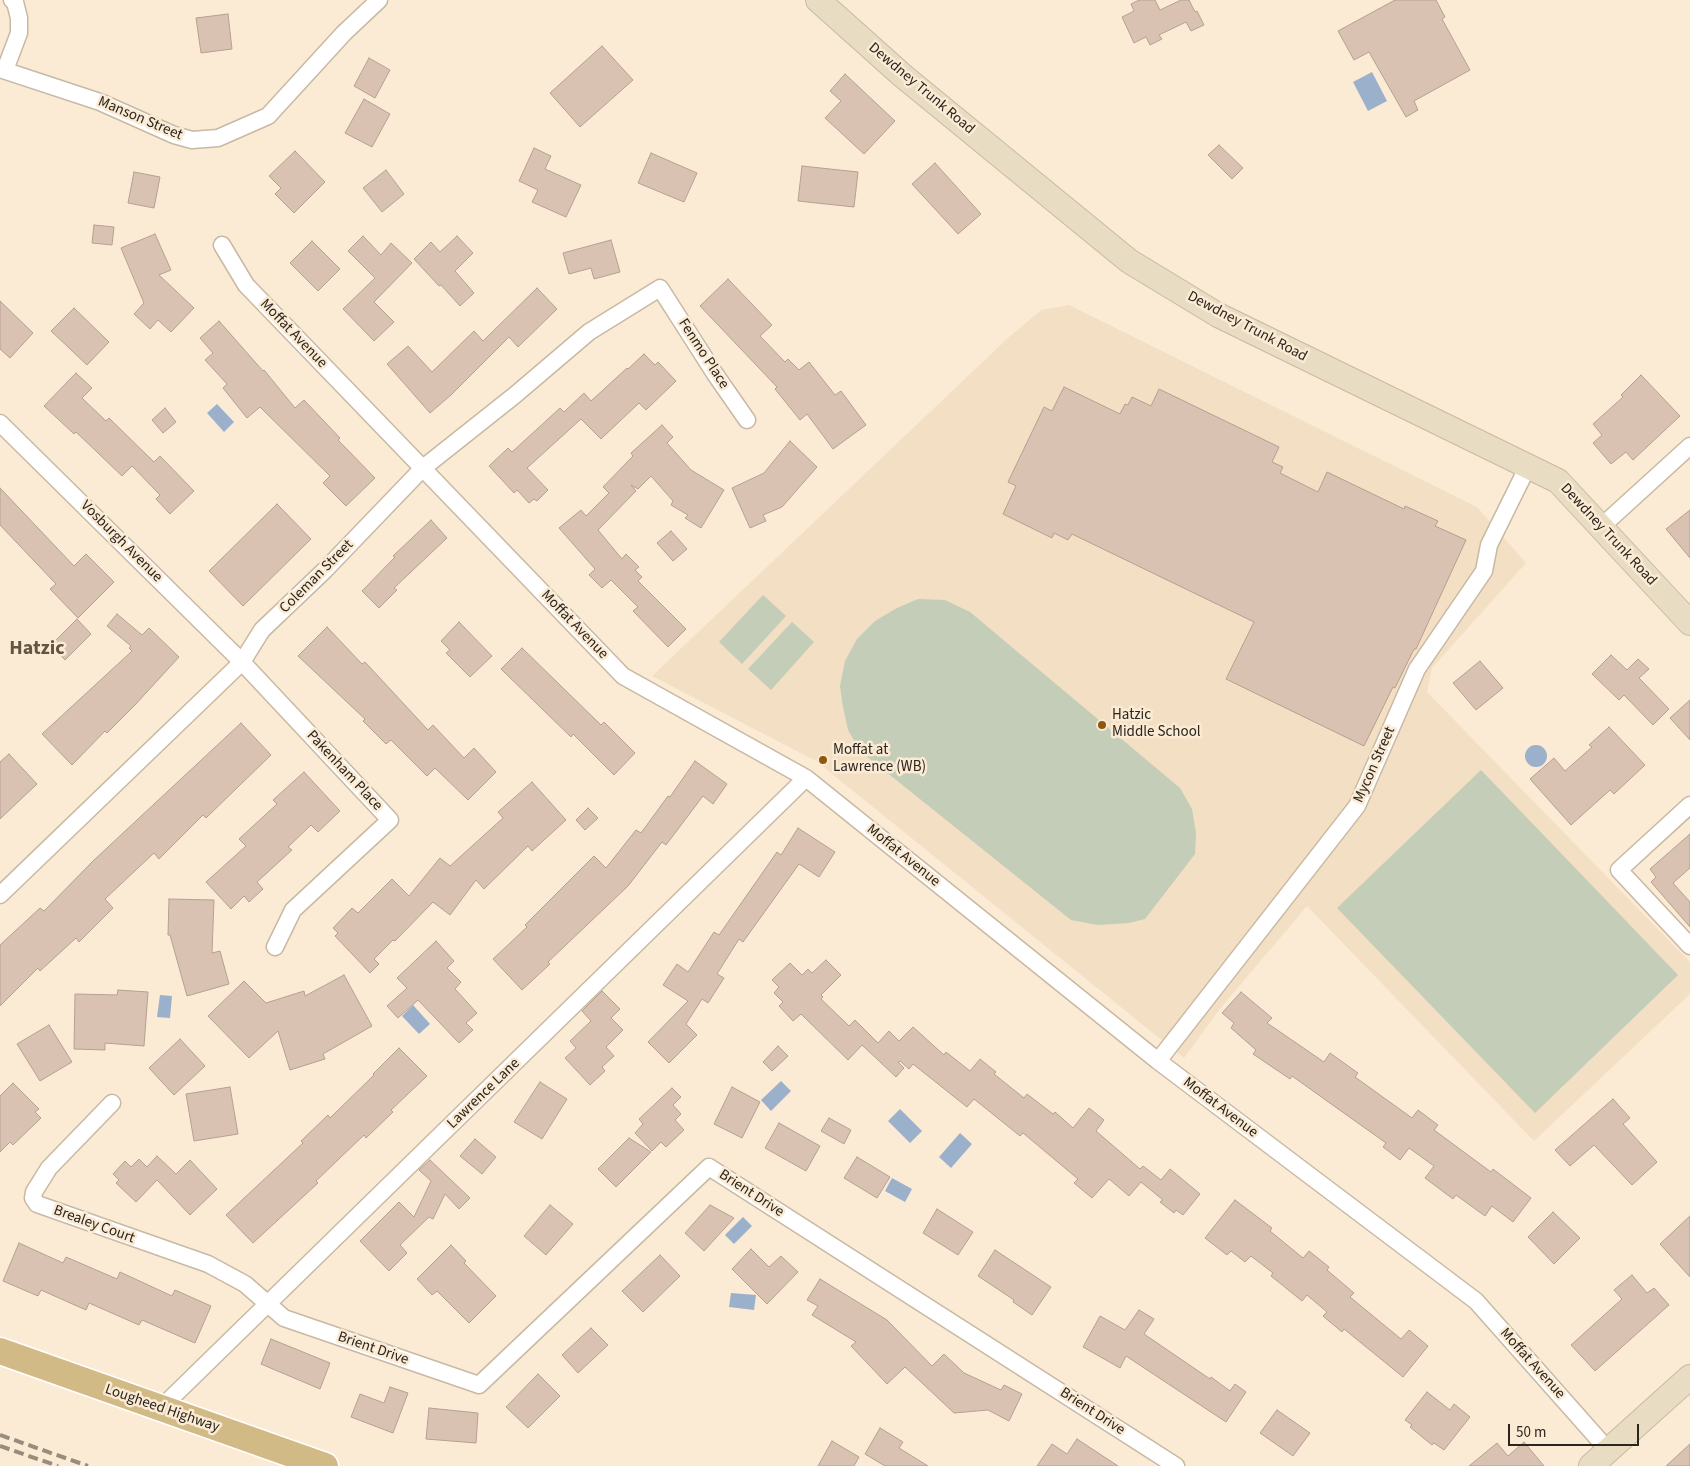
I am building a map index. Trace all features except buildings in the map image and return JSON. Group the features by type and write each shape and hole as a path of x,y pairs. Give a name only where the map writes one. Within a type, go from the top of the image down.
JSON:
{"main road":[{"name":"Dewdney Trunk Road","path":"818,0 903,76 1129,260 1218,315 1558,481 1690,624"},
{"name":"Lougheed Highway","path":"0,1351 325,1466"},
{"path":"1591,1466 1690,1377"}],"street":[{"path":"2,69 19,32 19,18 15,2 12,0"},
{"name":"Manson Street","path":"2,69 100,102 174,135 192,140 218,138 268,116 344,33 379,0"},
{"name":"Moffat Avenue","path":"222,245 246,285 623,676 806,778 1158,1061 1476,1301 1608,1450"},
{"name":"Coleman Street","path":"0,894 242,662 262,630 326,570 423,468 589,332 660,288"},
{"name":"Fenmo Place","path":"660,288 747,420"},
{"name":"Vosburgh Avenue","path":"0,422 242,662"},
{"path":"1601,526 1690,446"},
{"name":"Mycon Street","path":"1158,1061 1357,806 1417,669 1484,570 1489,545 1528,466"},
{"name":"Pakenham Place","path":"242,662 390,820 293,910 275,948"},
{"name":"Lawrence Lane","path":"161,1408 806,778"},
{"path":"1690,806 1619,870 1690,946"},
{"name":"Brealey Court","path":"112,1103 49,1168 34,1192 33,1198 37,1204 208,1264 245,1284 268,1305"},
{"name":"Brient Drive","path":"268,1305 284,1318 479,1385 709,1167 1176,1466"}],"shaded area":[{"name":"Hatzic Middle School","path":"1069,305 1477,507 1526,563 1432,668 1427,692 1690,962 1690,994 1534,1141 1307,906 1219,1010 1184,1058 816,761 652,676 1009,337 1041,310"}],"green space":[{"path":"763,595 786,616 742,664 719,642"},
{"path":"918,599 945,600 970,612 1180,788 1192,809 1196,833 1195,854 1145,919 1129,923 1098,925 1071,920 860,751 848,730 843,707 840,686 845,661 857,639 875,621 897,608"},
{"path":"792,622 814,642 771,690 748,669"},
{"path":"1481,770 1678,975 1535,1113 1337,908"}],"water":[{"path":"1372,72 1387,101 1368,111 1353,82"},
{"path":"217,404 234,422 224,432 207,413"},
{"path":"1536,745 1544,748 1547,756 1544,764 1536,767 1528,764 1525,756 1528,748"},
{"path":"160,995 172,996 170,1018 157,1017"},
{"path":"413,1005 430,1024 419,1034 402,1016"},
{"path":"781,1081 791,1091 771,1111 761,1100"},
{"path":"900,1109 922,1131 910,1143 888,1121"},
{"path":"960,1133 972,1144 951,1168 939,1157"},
{"path":"892,1178 912,1189 905,1202 885,1191"},
{"path":"743,1217 752,1226 734,1244 725,1235"},
{"path":"731,1293 756,1295 754,1310 729,1307"}],"railway":[{"path":"0,1435 88,1466"},
{"path":"0,1446 58,1466"}],"place":[{"name":"Hatzic Middle School","path":"1102,725"},
{"name":"Moffat at Lawrence (WB)","path":"823,760"}],"district":[{"name":"Hatzic","path":"37,650"}]}
